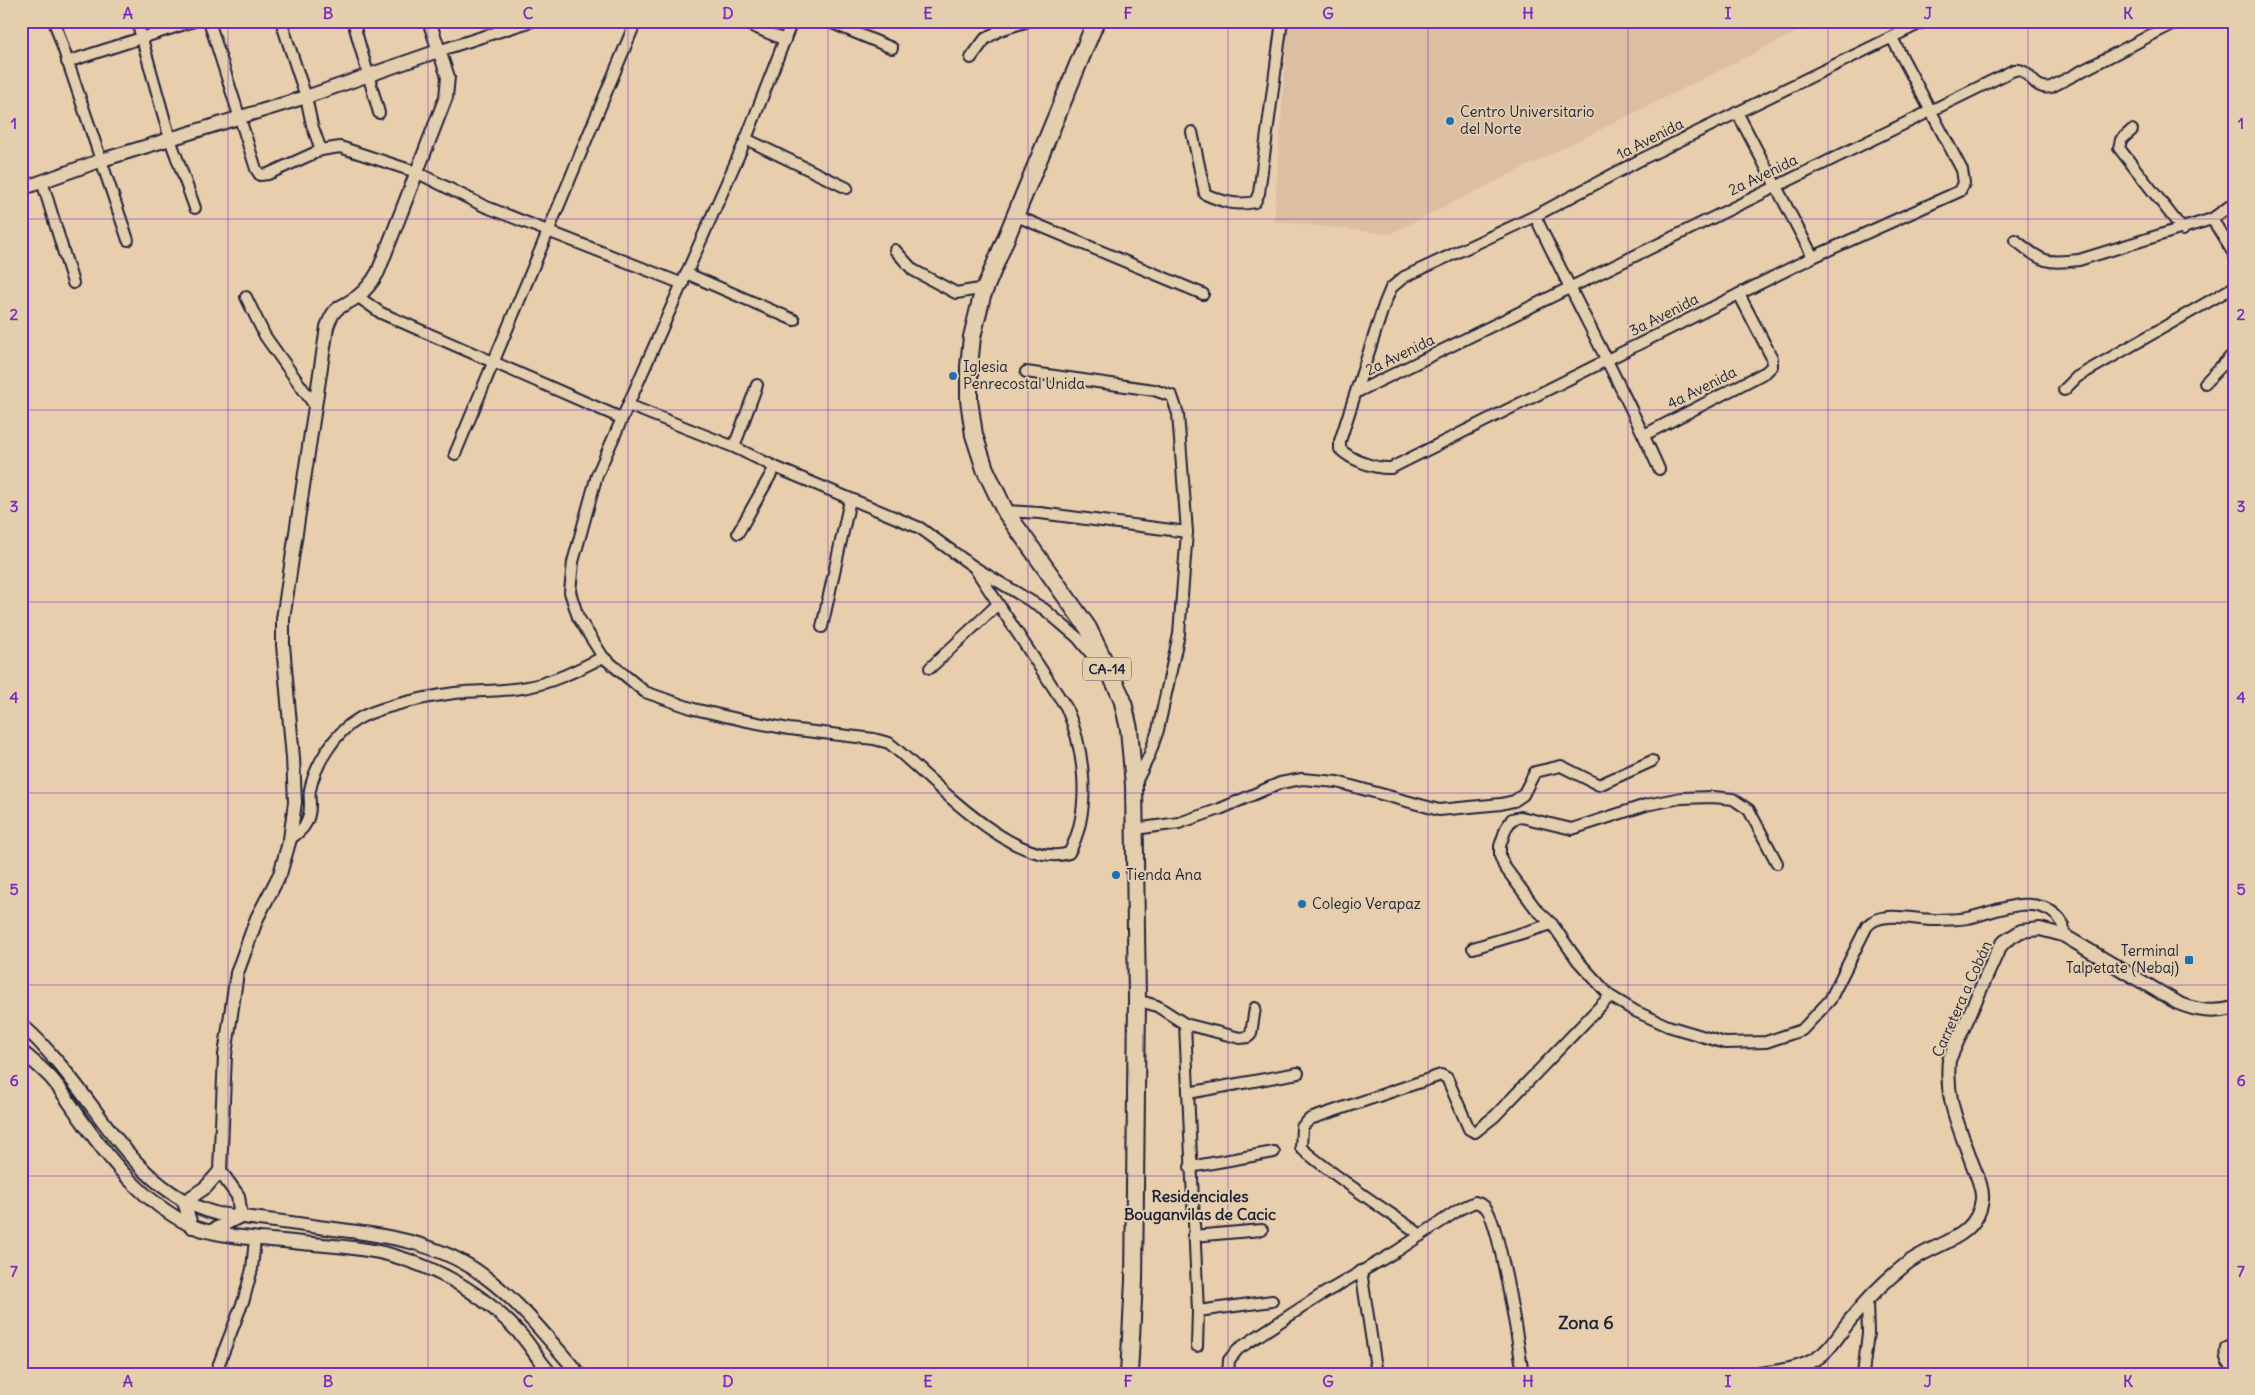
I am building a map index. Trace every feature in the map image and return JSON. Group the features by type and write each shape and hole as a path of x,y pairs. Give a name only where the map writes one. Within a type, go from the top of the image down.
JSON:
{"highway":[{"name":"CA-14","path":"1096,21 985,288 972,337 969,366 969,400 974,435 985,469 1005,511 1088,628 1109,676 1122,698 1129,729 1134,785 1137,1000 1134,1281 1129,1374"}],"street":[{"path":"54,21 128,240"},
{"path":"137,21 170,139 195,208"},
{"path":"67,62 194,21"},
{"path":"209,21 256,169 260,175 268,174 321,150 340,147 416,172 484,206 683,284"},
{"path":"281,21 321,150"},
{"path":"353,21 379,113"},
{"path":"241,1216 238,1196 220,1171 225,1055 237,973 256,918 280,874 290,839 295,802 283,645 283,619 327,327 332,314 341,304 357,296 378,272 448,88 448,77 429,21"},
{"path":"21,189 102,160 306,97 507,25 532,21"},
{"path":"455,454 636,21"},
{"path":"740,21 785,40"},
{"path":"792,21 746,139 688,274 621,418 597,475 573,562 570,592 578,617 603,657 645,692 694,709 789,729 874,738 889,743 970,816 1036,854 1058,856 1069,853 1081,823 1083,781 1075,728 1066,707 974,567"},
{"path":"827,21 892,48"},
{"path":"971,58 985,39 1000,30 1028,21"},
{"path":"1192,132 1205,194 1224,203 1243,204 1255,202 1259,193 1282,21"},
{"name":"1a Avenida","path":"1357,392 1391,288 1404,277 1535,216 1642,159 1925,21"},
{"name":"2a Avenida","path":"1357,392 1931,109 2014,70 2024,71 2038,87 2051,88 2178,21"},
{"path":"1892,38 1931,109"},
{"name":"3a Avenida","path":"1357,392 1340,442 1340,449 1346,455 1383,468 1396,465 1813,258 1960,191 1964,183 1962,170 1931,109"},
{"path":"1737,112 1813,258"},
{"path":"2132,130 2121,140 2118,148 2183,230"},
{"path":"746,139 847,188"},
{"path":"42,181 73,283"},
{"path":"2015,240 2041,260 2057,262 2079,260 2212,220 2234,202"},
{"path":"1014,216 1203,294"},
{"path":"1535,216 1569,289 1607,360 1659,469"},
{"path":"2212,220 2234,254"},
{"path":"895,250 913,270 956,293 985,288"},
{"path":"688,274 794,320"},
{"path":"2064,390 2077,377 2234,286"},
{"name":"4a Avenida","path":"1644,435 1766,372 1772,366 1772,358 1739,294"},
{"path":"357,296 381,314 621,418"},
{"path":"246,297 265,336 315,406"},
{"path":"2204,383 2234,353"},
{"path":"1026,372 1154,390 1172,396 1178,414 1187,532 1179,634 1158,730 1149,756 1134,785"},
{"path":"734,447 757,385"},
{"path":"628,405 734,447 850,500 920,528 974,567 1044,609 1078,638 1109,676"},
{"path":"738,533 775,467"},
{"path":"822,627 850,500"},
{"path":"1005,511 1040,513 1187,532"},
{"path":"930,668 998,604"},
{"path":"290,839 304,828 308,821 310,791 324,757 341,733 356,720 369,713 394,705 452,694 523,688 581,669 603,657"},
{"path":"1134,829 1178,823 1220,809 1280,782 1302,779 1337,782 1428,808 1449,810 1514,801 1523,795 1535,772 1561,766 1599,785 1652,761"},
{"path":"1777,863 1749,810 1733,799 1681,798 1646,805 1572,829 1521,817 1512,819 1503,835 1500,856 1504,866 1536,909 1552,924 1578,961 1610,996 1635,1011 1677,1029 1725,1042 1766,1042 1802,1030 1830,1000 1867,926 1873,919 1885,917 1930,920 1965,919 2028,904 2044,907 2058,916 2064,928 2063,935"},
{"path":"1473,948 1552,924"},
{"name":"Carretera a Cobán","path":"1758,1374 1796,1369 1818,1358 1834,1342 1852,1318 1906,1264 1964,1232 1977,1218 1982,1199 1982,1190 1948,1096 1947,1078 1949,1060 1995,957 2005,941 2021,931 2031,929 2040,929 2063,935 2178,1003 2192,1009 2207,1011 2234,1008"},
{"path":"1421,1235 1336,1177 1301,1148 1302,1127 1310,1120 1441,1075 1447,1078 1469,1129 1475,1132 1495,1116 1610,996"},
{"path":"1137,1000 1157,1006 1184,1024 1240,1038 1248,1037 1251,1034 1255,1008"},
{"path":"1184,1024 1198,1311 1196,1346"},
{"path":"21,1026 36,1038 68,1073 137,1164 154,1180 184,1202 201,1210 218,1214 376,1234 410,1241 446,1254 483,1274 518,1304 579,1374"},
{"path":"21,1051 53,1080 125,1176 149,1199 170,1214 192,1226 211,1231 255,1239 360,1249 390,1255 419,1265 455,1281 480,1296 522,1335 549,1373"},
{"path":"1188,1093 1298,1073"},
{"path":"1190,1167 1274,1152"},
{"path":"184,1202 206,1187 220,1171"},
{"path":"184,1202 192,1226"},
{"path":"1228,1374 1230,1360 1238,1349 1313,1300 1467,1205 1475,1202 1485,1207 1492,1217 1506,1277 1523,1374"},
{"path":"211,1231 241,1216"},
{"path":"1193,1236 1262,1230"},
{"path":"215,1374 244,1299 252,1268 255,1239"},
{"path":"1361,1271 1377,1374"},
{"path":"1198,1311 1272,1301"},
{"path":"1863,1374 1868,1333 1867,1302"},
{"path":"2234,1344 2226,1348 2225,1354 2226,1360 2234,1369"}],"shaded area":[{"name":"Centro Universitario del Norte","path":"1288,21 1819,21 1390,234 1274,221"}],"place":[{"name":"Centro Universitario del Norte","path":"1450,121"},
{"name":"Iglesia Penrecostal Unida","path":"953,376"},
{"name":"Tienda Ana","path":"1116,875"},
{"name":"Colegio Verapaz","path":"1302,904"},
{"name":"Terminal Talpetate (Nebaj)","path":"2189,960"}],"district":[{"name":"Residenciales Bouganvilas de Cacic","path":"1200,1205"},
{"name":"Zona 6","path":"1586,1323"}]}
